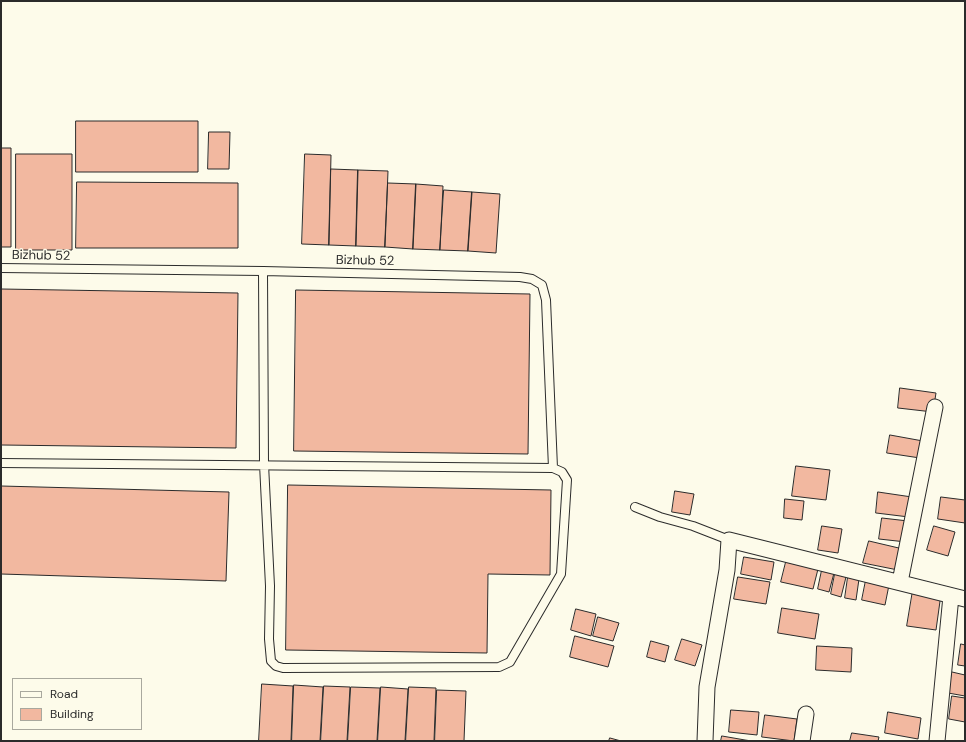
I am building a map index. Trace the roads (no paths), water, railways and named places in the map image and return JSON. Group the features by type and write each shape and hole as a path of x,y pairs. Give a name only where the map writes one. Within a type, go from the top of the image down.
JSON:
{"street":[{"path":"900,582 936,407"},
{"path":"705,741 707,686 727,570 729,540 958,597 937,741"},
{"path":"802,741 806,714"}],"lane":[{"name":"Bizhub 52","path":"1,268 263,271 520,277 532,279 542,284 546,300 553,468"},
{"path":"1,463 264,464 553,468 562,472 567,480 561,574 510,662 499,666 283,668 276,666 271,661 269,639 270,586 264,464 263,271"},
{"path":"635,508 693,526 729,540"}]}
